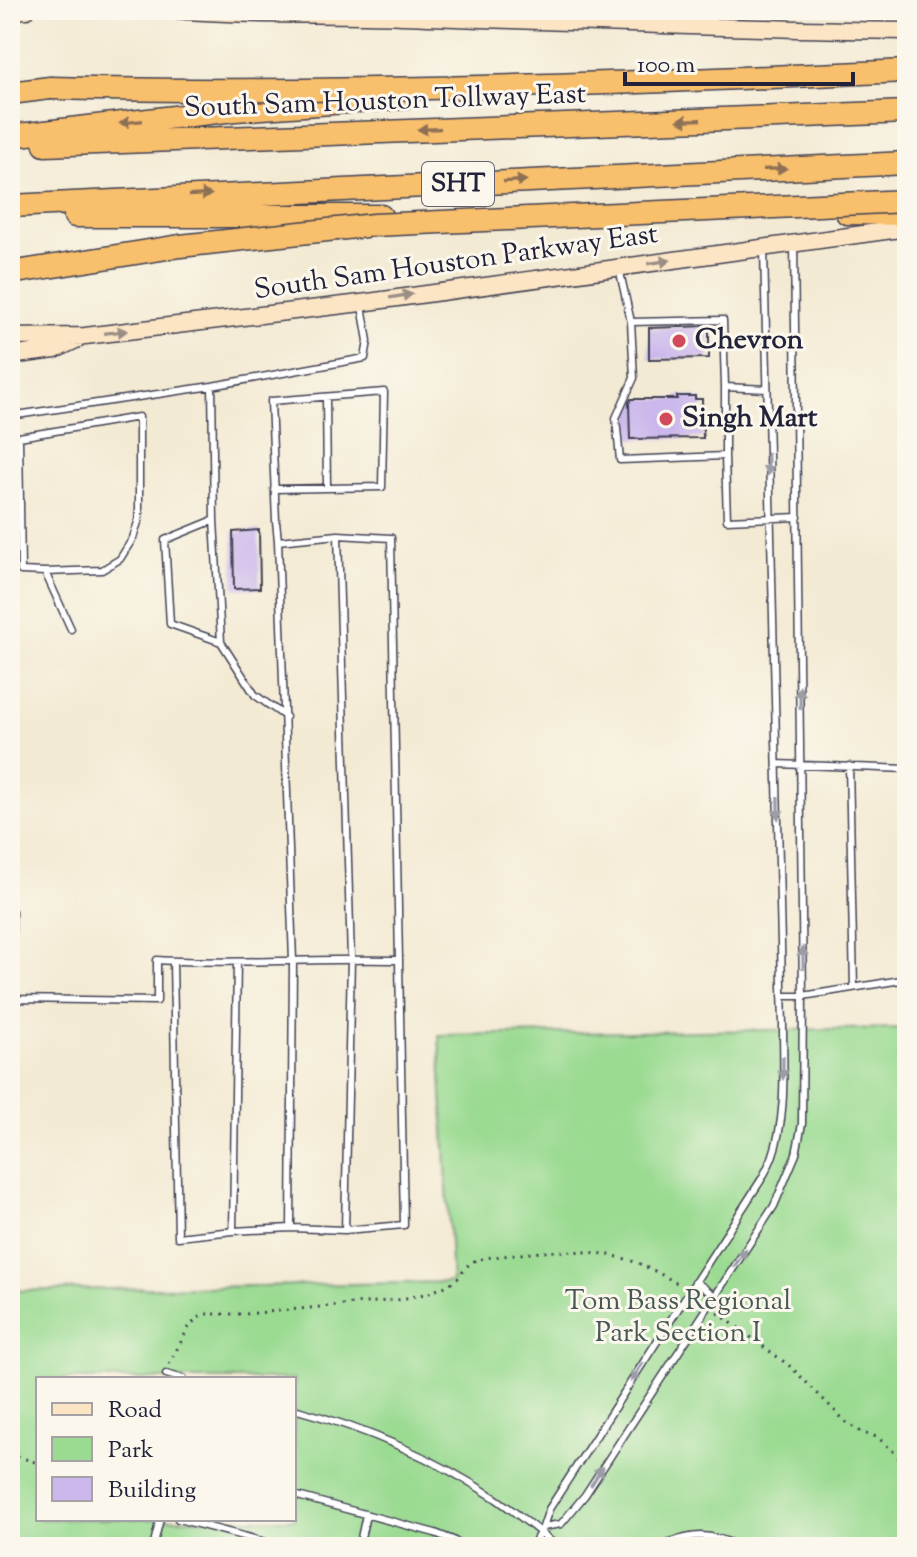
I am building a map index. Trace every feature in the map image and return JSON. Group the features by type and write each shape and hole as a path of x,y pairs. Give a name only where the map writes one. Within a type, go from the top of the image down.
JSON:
{"highway":[{"path":"10,136 235,110 907,61"},
{"path":"10,85 279,91 651,83 907,71"},
{"path":"10,93 50,88"},
{"name":"South Sam Houston Tollway East","path":"10,147 907,112"},
{"name":"SHT","path":"10,206 907,163"},
{"path":"10,258 180,246 374,225 907,201"},
{"path":"10,216 907,214"},
{"path":"10,273 180,246"}],"main road":[{"path":"10,11 27,10"},
{"path":"177,10 384,12 746,29 907,31"},
{"name":"South Sam Houston Parkway East","path":"10,337 85,336 361,303 907,228"},
{"path":"10,356 55,350 85,336"}],"lane":[{"path":"542,1530 561,1524 585,1495 774,1206 796,1154 802,1124 794,243"},
{"path":"532,1547 549,1509 761,1180 772,1157 782,1108 764,246"},
{"path":"619,268 631,322 634,378 616,418 620,460 725,456"},
{"path":"10,416 212,386 365,358 368,341 361,303"},
{"path":"631,322 723,320 727,520 798,517"},
{"path":"212,386 214,520 221,642 255,695 286,717"},
{"path":"725,387 767,389"},
{"path":"274,489 382,487 384,392 271,401 274,489 286,717 293,961 291,1228"},
{"path":"326,397 327,488"},
{"path":"139,417 139,519 133,538 120,559 102,570 45,572 21,571 19,437 139,417"},
{"path":"214,520 165,540 170,624 221,642"},
{"path":"173,961 178,1237 233,1231 291,1228 345,1230 404,1225 391,538 338,535 278,541"},
{"path":"338,535 351,959 345,1230"},
{"path":"45,572 71,629"},
{"path":"777,764 907,769"},
{"path":"849,766 854,987"},
{"path":"12,911 12,999 157,1001 157,960 398,960"},
{"path":"233,1231 237,962"},
{"path":"782,996 803,996 907,979"},
{"path":"696,1282 715,1296"},
{"path":"166,1374 177,1377"},
{"path":"296,1410 328,1418 400,1446 495,1498 542,1530 558,1547"},
{"path":"296,1496 435,1533 463,1547"},
{"path":"359,1547 366,1515"},
{"path":"153,1547 160,1521"},
{"path":"186,1521 285,1547"},
{"path":"655,1547 681,1537 701,1535 723,1538 739,1547"}],"path":[{"path":"166,1374 171,1357 190,1325 206,1314 245,1314 397,1300 448,1285 469,1264 485,1258 565,1252 618,1257 660,1274 690,1291"},
{"path":"708,1306 791,1367 848,1424 877,1437 907,1467"},
{"path":"10,1454 36,1462"}],"green space":[{"name":"Tom Bass Regional Park Section I","path":"907,1028 907,1547 10,1547 10,1291 452,1282 439,1035"}],"building":[{"name":"Chevron","path":"709,326 709,358 649,359 649,328"},
{"name":"Singh Mart","path":"677,396 702,399 703,438 630,439 631,399 677,399"},
{"path":"259,530 260,588 234,589 233,532"}],"place":[{"name":"Chevron","path":"679,341"},
{"name":"Singh Mart","path":"666,419"}]}
